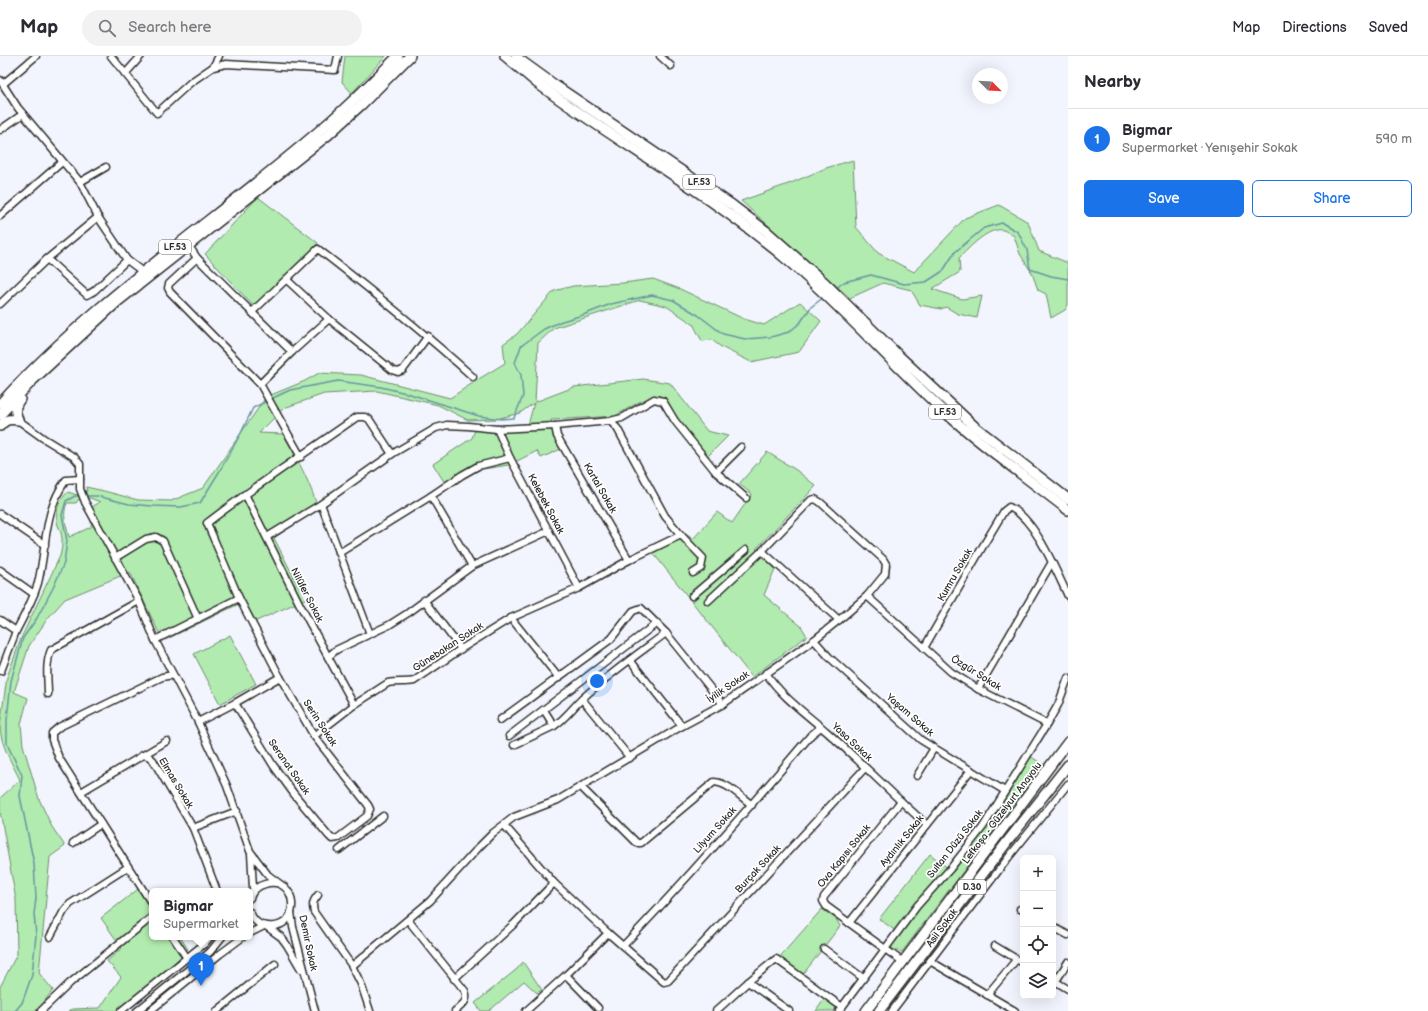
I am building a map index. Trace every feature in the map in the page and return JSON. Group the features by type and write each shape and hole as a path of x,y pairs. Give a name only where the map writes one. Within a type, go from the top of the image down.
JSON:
{"highway":[{"name":"LF.53","path":"0,404 19,382 89,316 313,137 398,56"},
{"name":"LF.53","path":"0,416 34,378 118,302 328,135 362,105 410,56"},
{"name":"LF.53","path":"505,56 537,83 577,112 714,202 823,286"},
{"name":"LF.53","path":"516,56 556,86 732,205 787,249 947,414 1068,510"},
{"name":"LF.53","path":"837,300 963,416 1004,450 1068,499"},
{"path":"0,426 4,421 10,419 18,420 15,406 118,302"},
{"name":"Lefkoşa - Güzelyurt Anayolu","path":"866,1011 1068,742"},
{"name":"D.30","path":"879,1011 1007,842 1068,765"}],"street":[{"path":"36,56 1,82 23,114 80,182 98,217 127,260 143,272"},
{"path":"111,56 157,113 191,82 213,67 226,64 335,70 338,56"},
{"path":"125,74 141,56"},
{"path":"213,67 219,56"},
{"path":"660,56 671,66"},
{"path":"0,130 23,114"},
{"path":"0,216 62,162"},
{"path":"80,182 106,167"},
{"path":"0,304 47,259 98,217"},
{"path":"189,246 197,258 292,352"},
{"path":"252,312 318,249 428,336 473,377"},
{"path":"197,258 169,284 168,288 170,292 262,386 301,457"},
{"path":"47,259 87,295 94,291 127,260"},
{"path":"287,280 329,319 392,370 398,372 403,370 428,336"},
{"path":"262,386 292,352 329,319"},
{"path":"267,537 321,504 392,454 436,428 447,425 497,429 610,421 622,418 654,399 663,401 675,421 716,472 746,498"},
{"path":"245,494 301,457 357,417 365,417 369,419 392,454"},
{"path":"18,420 43,438 74,457 80,464 80,489 85,502 114,558 139,601 155,640 198,722 227,786 250,851 253,888"},
{"path":"610,421 617,428 665,516 702,558 700,568 693,573"},
{"name":"Kartal Sokak","path":"555,426 557,436 629,560"},
{"name":"Kelebek Sokak","path":"497,429 510,458 579,588"},
{"path":"716,472 741,447"},
{"path":"339,554 478,466 510,458"},
{"path":"0,672 16,631 34,594 38,582 45,545 47,522 58,491 66,480 80,480"},
{"name":"Nilüfer Sokak","path":"245,494 354,705"},
{"name":"Serin Sokak","path":"245,494 207,523 239,598 280,677 314,736 370,809 367,816 338,838 332,839"},
{"path":"431,496 472,566"},
{"name":"İyilik Sokak","path":"352,966 430,901 480,846 514,817 558,800 682,726 723,704 814,640 839,620 867,596 885,574 886,564 883,559 815,499 811,500 762,551"},
{"path":"321,504 370,634"},
{"name":"Kumru Sokak","path":"924,648 1004,511 1009,507 1016,510 1038,535 1052,562"},
{"path":"0,514 45,545"},
{"path":"328,657 336,650 389,625 408,613 472,566 550,531"},
{"name":"Günebakan Sokak","path":"314,736 354,705 388,683 407,683 414,681 461,649 511,618 579,588 629,560 681,535"},
{"path":"114,558 146,539 156,537 163,541 198,619"},
{"path":"692,596 746,550"},
{"path":"708,601 762,551 839,620"},
{"path":"1052,562 1068,596"},
{"path":"978,688 1052,562"},
{"path":"0,570 34,594"},
{"name":"Özgür Sokak","path":"867,596 952,672 978,688 1047,724"},
{"path":"155,640 239,598"},
{"path":"424,600 461,649"},
{"path":"48,694 47,667 48,657 51,650 139,601"},
{"path":"500,720 611,639 633,610 641,608 666,633 723,704"},
{"path":"511,618 559,678"},
{"path":"0,620 16,631"},
{"path":"509,736 657,623"},
{"path":"514,745 564,720 582,698 666,633"},
{"name":"Yaşam Sokak","path":"814,640 829,657 921,740 1005,791"},
{"path":"630,660 682,726"},
{"name":"Yasa Sokak","path":"766,673 773,683 794,704 927,825"},
{"path":"149,899 59,758 52,740 52,733 66,724 162,678 173,675"},
{"path":"198,722 280,677"},
{"name":"Sultan Düzü Sokak","path":"841,1009 917,906 950,869 983,827 1058,705 1068,678"},
{"path":"582,698 630,758"},
{"name":"Seranat Sokak","path":"235,703 273,765 294,794 332,839"},
{"path":"544,710 554,726"},
{"name":"Lilyum Sokak","path":"623,946 752,805 811,735 821,727"},
{"path":"81,792 167,741"},
{"path":"917,776 934,748"},
{"name":"Elmas Sokak","path":"142,755 148,756 153,760 193,828 216,888"},
{"name":"Burçak Sokak","path":"623,946 664,982 668,981 865,768"},
{"name":"Aydınlık Sokak","path":"849,923 971,770"},
{"path":"581,787 638,843 640,843 714,782 720,782 728,786 752,805"},
{"name":"Asil Sokak","path":"894,1010 1008,858 1068,784"},
{"name":"Ova Kapısı Sokak","path":"901,801 824,896 823,901 826,906 902,962"},
{"path":"193,828 237,811"},
{"path":"339,850 384,816"},
{"path":"73,843 101,824"},
{"path":"504,825 554,883 623,946"},
{"name":"Demir Sokak","path":"250,851 268,875 280,884 289,893 292,899 292,927 314,1009"},
{"path":"50,937 64,911 70,904 128,867"},
{"path":"253,894 260,885 267,883 280,884"},
{"path":"454,979 514,924 554,883"},
{"path":"318,895 312,906 314,912 352,966 361,984 370,1011"},
{"path":"253,932 265,926 272,927 284,922 291,912"},
{"name":"Demir Sokak","path":"253,917 281,937 305,977"},
{"path":"41,1011 70,983 149,919"},
{"path":"408,920 465,991 467,996 464,1003 455,1011"},
{"path":"1056,929 1068,935"},
{"path":"526,1011 566,975 608,933"},
{"path":"175,940 187,958"},
{"path":"121,1011 207,940"},
{"path":"137,1011 214,948 220,940"},
{"path":"150,1011 239,940"},
{"path":"995,946 1020,962"},
{"path":"824,949 863,978"},
{"path":"716,1011 776,959 841,1009"},
{"path":"987,994 1016,960"},
{"path":"930,961 1015,1011"},
{"path":"1056,978 1068,962"},
{"path":"217,1011 276,964"},
{"path":"166,975 172,983"},
{"path":"566,975 598,1008"},
{"path":"748,982 789,1011"},
{"path":"1056,982 1068,988"},
{"path":"307,1011 314,1009"}],"green space":[{"path":"345,56 386,56 352,93 342,82"},
{"path":"853,160 856,227 878,253 914,272 965,218 999,205 1028,222 1039,251 1068,263 1068,305 1065,310 1051,318 1046,294 1038,290 1032,273 1020,254 1014,236 1003,230 991,232 979,239 959,258 960,272 932,289 962,299 982,296 977,318 958,314 946,307 941,309 920,305 911,290 883,283 850,298 741,201 791,183 826,168"},
{"path":"258,197 318,243 256,309 205,254"},
{"path":"653,279 680,289 744,319 764,325 800,302 821,321 799,352 751,362 721,347 712,340 702,341 693,324 666,306 640,300 554,328 538,343 535,402 574,387 643,379 670,383 707,431 728,436 708,456 660,396 641,401 615,416 551,420 561,449 541,458 537,451 509,465 477,470 448,488 433,464 472,438 476,427 528,425 534,403 520,413 496,419 468,420 438,405 377,391 324,394 284,408 259,433 283,434 303,470 318,509 274,538 305,599 252,623 245,601 165,640 158,631 130,572 65,599 48,618 29,646 14,692 28,698 21,724 23,745 39,799 52,827 65,846 50,857 39,973 53,990 37,1011 0,1011 0,987 17,954 16,900 0,811 0,798 20,780 4,747 0,726 7,677 22,636 60,556 62,539 57,522 57,512 60,501 65,495 68,492 77,495 87,491 86,487 138,500 171,501 203,488 266,397 305,381 319,373 361,375 450,398 505,363 503,344 517,334 554,291 573,286 623,283","holes":["90,498 100,502 92,507 91,527 69,537 65,516 67,503 76,503 78,500"]},
{"path":"767,452 796,470 816,486 756,549 775,569 764,595 801,626 807,636 752,677 653,553 687,535 693,539 717,512 732,523 752,494 739,484"},
{"path":"230,635 256,684 220,704 194,654"},
{"path":"1030,756 1044,765 902,952 890,948 900,934 879,919 930,854 953,872 986,827"},
{"path":"142,886 149,895 149,940 182,940 188,949 162,975 116,1011 69,1011 72,1009 100,1008 121,977 107,961 122,948 101,918"},
{"path":"822,909 836,919 840,926 801,977 777,960"},
{"path":"523,962 542,990 537,993 524,981 489,1011 481,1011 475,1003 517,969"},
{"path":"825,998 844,1011 816,1011"}],"waterway":[{"path":"835,289 844,282 871,275 904,284 926,282 943,271 955,252 984,228 1002,223 1018,232 1027,250 1030,269 1051,276 1068,279"},
{"path":"271,399 290,390 338,381 381,387 410,394 479,416 501,419 514,418 523,396 521,375 515,363 521,346 544,329 562,321 583,315 611,304 652,295 673,300 698,315 723,334 745,339 771,337 789,332 800,323 811,307 824,297"},
{"path":"84,496 97,496 129,504 152,506 181,507 200,503 241,433 253,408 267,401"},
{"path":"15,1011 22,1003 32,975 36,935 34,914 36,898 34,864 20,796 22,775 7,744 7,720 11,681 23,638 37,618 64,563 67,541 62,515 66,501 75,496 81,496"}],"place":[{"name":"Bigmar","path":"201,986"}]}
